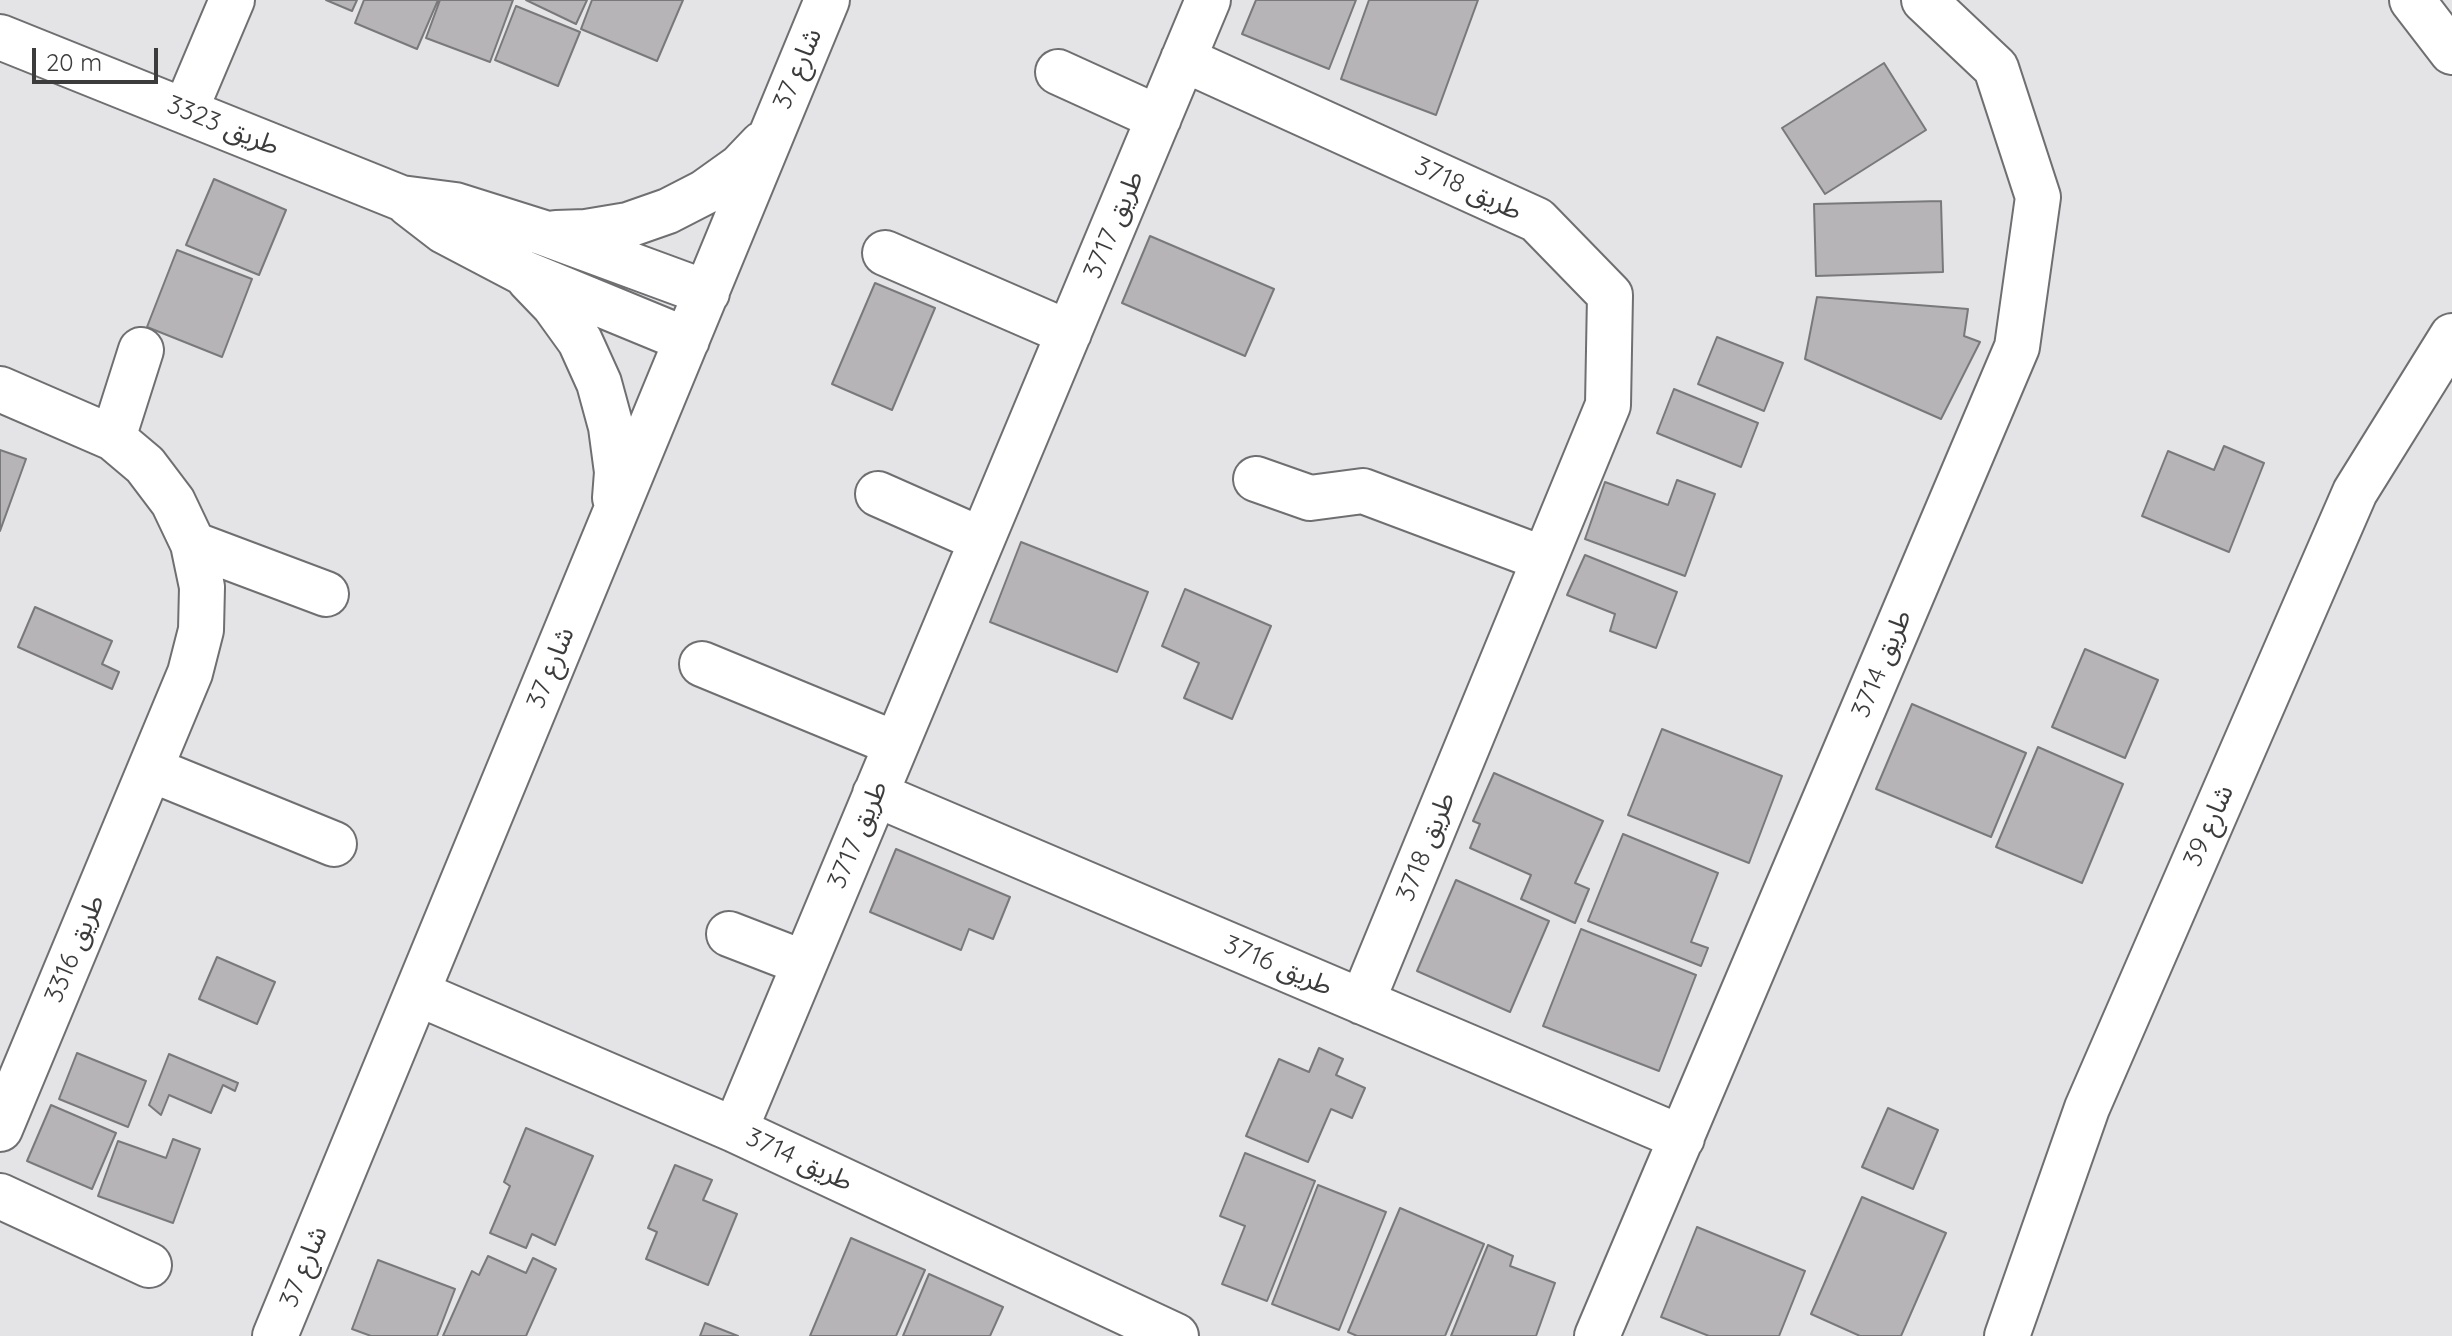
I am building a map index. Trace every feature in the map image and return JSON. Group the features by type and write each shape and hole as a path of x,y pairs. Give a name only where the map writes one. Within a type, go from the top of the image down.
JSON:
{"street":[{"path":"185,111 232,0"},
{"name":"شارع 37","path":"275,1336 827,0"},
{"name":"طريق 3717","path":"735,1130 1208,0"},
{"name":"طريق 3714","path":"1597,1336 2017,347 2038,197 1996,68 1924,0"},
{"path":"2412,0 2452,52"},
{"name":"طريق 3323","path":"0,37 401,198 455,205 544,233 707,293"},
{"name":"طريق 3718","path":"1183,59 1537,220 1610,295 1608,405 1362,1002"},
{"path":"1058,72 1159,118"},
{"name":"طريق 3323","path":"544,233 586,232 628,225 668,211 705,192 740,167 769,137"},
{"name":"طريق 3323","path":"401,198 444,231 522,272 687,340"},
{"path":"885,253 1069,333"},
{"name":"طريق 3323","path":"522,272 554,305 580,341 599,383 611,427 617,472 614,517"},
{"name":"شارع 39","path":"2007,1336 2087,1108 2355,492 2452,336"},
{"path":"113,438 141,350"},
{"name":"طريق 3316","path":"0,389 113,438 145,465 173,502 193,544 202,587 201,630 190,673 0,1129"},
{"path":"1256,479 1310,498 1363,491 1544,559"},
{"path":"878,494 982,540"},
{"path":"193,544 326,594"},
{"path":"702,664 896,744"},
{"path":"150,769 334,844"},
{"name":"طريق 3716","path":"875,794 1682,1138"},
{"path":"729,934 804,963"},
{"name":"طريق 3714","path":"417,993 735,1130 1176,1336"},
{"path":"0,1196 149,1265"}],"building":[{"path":"326,0 357,0 352,11"},
{"path":"364,0 438,0 417,49 355,23"},
{"path":"440,0 513,0 490,62 426,38"},
{"path":"526,0 587,0 576,24"},
{"path":"592,0 683,0 657,61 581,29"},
{"path":"1256,0 1356,0 1329,69 1242,34"},
{"path":"1369,0 1478,0 1436,115 1341,79"},
{"path":"516,6 580,32 558,86 495,60"},
{"path":"1884,63 1926,130 1825,194 1782,128"},
{"path":"214,179 286,210 259,275 186,245"},
{"path":"1941,201 1943,272 1816,276 1814,204"},
{"path":"1150,236 1274,289 1245,356 1122,303"},
{"path":"177,250 252,279 222,357 147,327"},
{"path":"875,283 935,308 892,410 832,384"},
{"path":"1817,297 1968,309 1964,336 1980,342 1941,419 1805,359"},
{"path":"1717,337 1783,363 1764,411 1698,384"},
{"path":"1674,389 1758,423 1741,467 1657,433"},
{"path":"2224,446 2264,463 2229,552 2142,516 2168,451 2214,470"},
{"path":"0,450 26,459 0,531"},
{"path":"1677,480 1715,494 1685,576 1585,539 1605,482 1668,505"},
{"path":"1021,542 1148,592 1117,672 990,622"},
{"path":"1585,555 1677,592 1656,648 1610,631 1615,614 1567,595"},
{"path":"1185,589 1271,626 1232,719 1184,698 1199,663 1162,646"},
{"path":"35,607 112,641 102,664 119,672 112,689 18,647"},
{"path":"2085,649 2158,680 2125,758 2052,727"},
{"path":"1912,704 2026,753 1991,837 1876,789"},
{"path":"1662,729 1782,776 1749,863 1628,815"},
{"path":"2038,747 2123,784 2082,883 1996,847"},
{"path":"1494,773 1603,821 1575,883 1589,889 1575,923 1521,899 1531,875 1470,848 1480,824 1473,821"},
{"path":"1623,834 1718,873 1691,942 1708,948 1701,966 1588,921"},
{"path":"896,849 1010,897 993,939 969,929 961,950 870,912"},
{"path":"1456,880 1549,921 1510,1012 1417,971"},
{"path":"1581,929 1696,975 1659,1071 1543,1026"},
{"path":"217,957 275,982 257,1024 199,999"},
{"path":"1319,1048 1343,1059 1336,1075 1365,1088 1352,1118 1331,1109 1308,1162 1246,1136 1279,1059 1309,1072"},
{"path":"77,1053 146,1081 128,1127 59,1099"},
{"path":"169,1054 238,1083 235,1091 223,1085 211,1113 169,1095 161,1115 149,1105"},
{"path":"51,1105 116,1133 92,1189 27,1161"},
{"path":"1888,1108 1938,1130 1913,1189 1862,1167"},
{"path":"526,1128 593,1156 555,1245 532,1234 526,1248 490,1233 510,1186 504,1182"},
{"path":"173,1139 200,1149 173,1223 98,1196 118,1141 166,1158"},
{"path":"1245,1153 1315,1181 1267,1301 1222,1284 1245,1226 1220,1216"},
{"path":"675,1165 712,1180 703,1200 737,1214 708,1285 646,1259 657,1232 648,1228"},
{"path":"1318,1185 1386,1212 1339,1330 1272,1304"},
{"path":"1862,1197 1946,1233 1901,1336 1860,1336 1811,1314"},
{"path":"1400,1208 1484,1244 1445,1336 1357,1336 1348,1332"},
{"path":"1697,1227 1805,1271 1779,1336 1709,1336 1661,1317"},
{"path":"851,1238 925,1270 896,1336 810,1336"},
{"path":"1488,1245 1513,1256 1510,1266 1555,1283 1536,1336 1451,1336"},
{"path":"488,1256 526,1273 533,1258 556,1269 526,1336 443,1336 472,1271 479,1275"},
{"path":"378,1260 455,1289 437,1336 371,1336 352,1329"},
{"path":"929,1274 1003,1307 990,1336 903,1336"},
{"path":"705,1323 738,1336 700,1336"}]}
